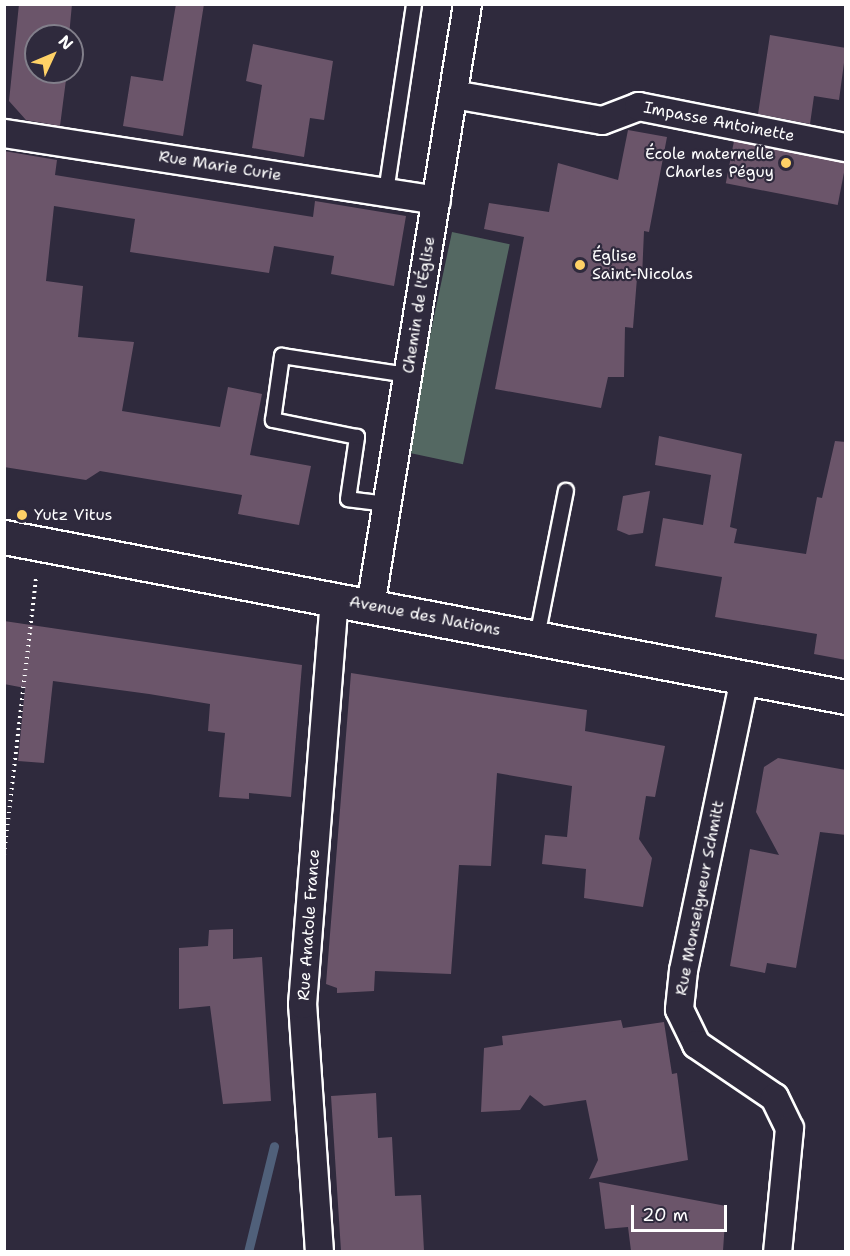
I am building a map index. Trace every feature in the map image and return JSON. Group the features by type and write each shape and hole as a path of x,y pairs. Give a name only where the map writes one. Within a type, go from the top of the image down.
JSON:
{"main road":[{"name":"Avenue des Nations","path":"4,537 846,697"}],"street":[{"name":"Chemin de l'Église","path":"370,606 467,4"},
{"name":"Impasse Antoinette","path":"453,94 602,120 638,106 846,147"},
{"name":"Rue Marie Curie","path":"4,133 436,200"},
{"name":"Rue Anatole France","path":"319,1251 302,1004 334,599"},
{"name":"Rue Monseigneur Schmitt","path":"744,678 683,970 679,1009 696,1044 774,1097 789,1128 777,1251"}],"lane":[{"path":"386,192 414,4"},
{"path":"387,504 348,499 357,437 273,420 282,356 407,375"},
{"path":"537,637 566,491"}],"path":[{"path":"4,855 39,543"}],"green space":[{"path":"452,232 510,244 463,464 405,452"}],"building":[{"path":"19,4 72,4 70,24 24,24 24,84 65,84 60,126 26,120 9,101"},
{"path":"176,4 204,4 183,136 123,126 131,76 163,81"},
{"path":"770,35 846,48 839,100 814,96 810,124 758,114"},
{"path":"253,44 333,61 324,120 310,118 304,157 252,148 262,85 246,81"},
{"name":"Église Saint-Nicolas","path":"628,130 667,137 649,232 644,231 642,278 637,278 633,328 625,327 624,377 608,377 601,408 495,389 524,237 484,229 489,203 549,212 558,163 618,180"},
{"path":"734,141 846,163 838,205 726,183"},
{"path":"4,151 57,160 55,175 313,217 315,201 406,216 394,286 331,274 334,256 274,246 269,273 130,252 135,219 54,206 46,281 83,286 78,337 134,342 122,411 220,427 228,387 262,394 250,455 311,466 299,525 238,514 242,495 100,471 86,480 4,467"},
{"path":"659,436 742,454 730,527 737,529 734,543 806,554 817,497 822,498 835,441 846,442 846,660 814,654 817,634 715,617 722,577 655,566 663,518 703,525 711,475 655,465"},
{"path":"650,491 643,533 629,535 617,530 623,496"},
{"path":"4,621 302,665 291,797 249,793 249,799 219,797 225,733 208,731 210,704 53,681 44,763 18,761 25,688 4,684"},
{"path":"351,673 587,710 585,731 665,746 655,797 646,796 639,839 652,858 643,907 584,898 586,869 542,864 545,835 567,837 572,786 497,773 491,866 459,865 451,974 375,971 374,991 337,993 337,988 326,984"},
{"path":"778,758 846,770 846,835 820,832 796,968 767,963 765,973 730,966 750,849 779,855 756,812 764,767"},
{"path":"233,929 233,959 262,957 271,1101 223,1104 210,1006 179,1009 179,948 208,946 209,930"},
{"path":"621,1020 623,1028 664,1022 672,1074 677,1073 688,1160 589,1179 598,1160 586,1100 544,1106 530,1095 520,1110 481,1112 484,1048 503,1045 502,1036"},
{"path":"376,1093 378,1138 392,1137 395,1196 421,1195 424,1251 341,1251 331,1096"},
{"path":"599,1182 726,1206 723,1251 631,1251 628,1227 605,1229"}],"waterway":[{"path":"248,1252 274,1146"}],"place":[{"name":"École maternelle Charles Péguy","path":"786,163"},
{"name":"Église Saint-Nicolas","path":"580,265"},
{"name":"Yutz Vitus","path":"22,515"}]}
